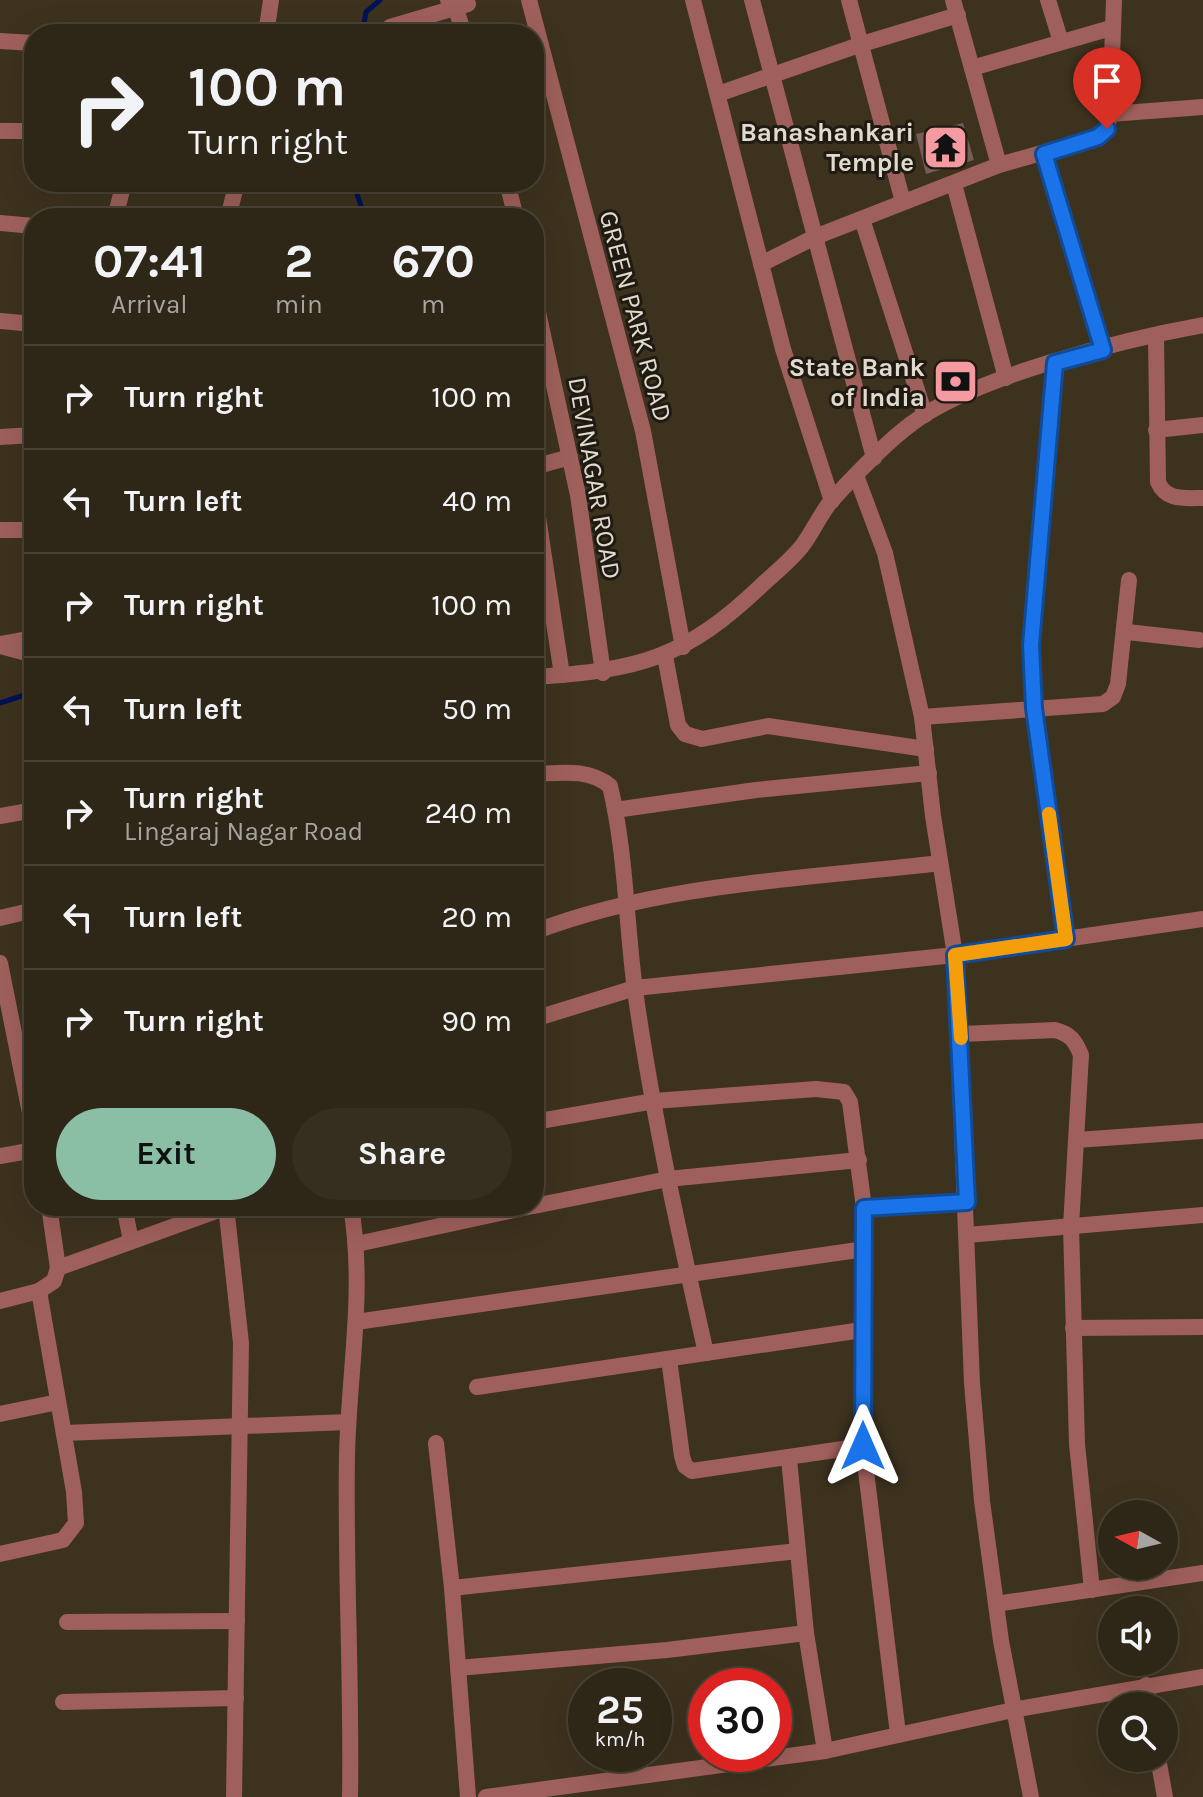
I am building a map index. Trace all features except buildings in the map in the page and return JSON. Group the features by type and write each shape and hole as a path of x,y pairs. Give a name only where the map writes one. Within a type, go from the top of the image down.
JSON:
{"street":[{"path":"267,24 271,0"},
{"name":"GREEN PARK ROAD","path":"529,0 535,24"},
{"path":"693,0 783,349 832,501"},
{"path":"752,0 775,77 874,458"},
{"path":"849,0 903,202"},
{"path":"1048,0 1061,42"},
{"path":"761,264 815,237 999,165 1098,137 1107,129 1110,114 1114,0"},
{"path":"398,24 457,3 462,24"},
{"path":"718,94 775,77 956,8 999,165"},
{"path":"972,68 1111,28"},
{"path":"0,41 24,42"},
{"name":"GREEN PARK ROAD","path":"544,57 643,431 683,647"},
{"path":"1110,114 1203,107"},
{"path":"0,131 24,131"},
{"path":"1044,154 1103,350"},
{"path":"954,184 1006,378"},
{"path":"862,219 925,415"},
{"path":"0,223 24,225"},
{"path":"0,321 24,323"},
{"path":"544,676 603,673 665,656 683,647 738,608 801,548 832,501 874,458 925,415 1006,378 1203,325"},
{"path":"1156,336 1158,482 1162,492 1170,497 1203,498"},
{"name":"DEVINAGAR ROAD","path":"544,339 570,457 603,673"},
{"path":"1055,363 1033,593 1034,708 1066,939"},
{"path":"1156,430 1203,425"},
{"path":"0,437 24,436"},
{"path":"544,464 570,457"},
{"path":"857,478 885,553 922,717 955,955 961,1034 972,1383 982,1501 1013,1710 1031,1797"},
{"path":"0,530 24,530"},
{"path":"544,557 562,675"},
{"path":"922,717 1103,704 1113,697 1127,632 1129,580"},
{"path":"1127,632 1199,640"},
{"path":"0,645 24,640"},
{"path":"0,645 24,652"},
{"path":"665,656 678,725 685,734 702,739 768,726 926,749"},
{"path":"544,774 583,773 599,777 610,786 635,988 654,1101 706,1353"},
{"path":"615,810 756,790 929,773"},
{"path":"0,816 24,812"},
{"path":"544,929 626,904 694,891 940,863"},
{"path":"0,918 24,912"},
{"path":"544,1016 635,988 955,955 1203,919"},
{"path":"0,963 24,1083"},
{"path":"961,1034 1055,1030 1067,1034 1076,1042 1081,1055 1071,1226 1073,1328 1077,1444 1092,1590"},
{"path":"544,1120 654,1101 835,1089 844,1092 850,1102 864,1208 863,1446 898,1734"},
{"path":"1077,1140 1203,1131"},
{"path":"0,1156 24,1152"},
{"path":"544,1204 668,1179 859,1160"},
{"path":"864,1208 967,1202"},
{"path":"967,1235 1203,1215"},
{"path":"0,1301 39,1291 54,1281 58,1268 50,1216"},
{"path":"126,1216 131,1241"},
{"path":"58,1268 200,1216"},
{"path":"229,1216 241,1343 234,1797"},
{"path":"350,1797 346,1531 348,1422 359,1281 353,1216"},
{"path":"357,1244 487,1216"},
{"path":"356,1322 689,1277 865,1249"},
{"path":"0,1554 63,1540 71,1533 76,1508 39,1291"},
{"path":"1073,1328 1203,1327"},
{"path":"477,1387 862,1330"},
{"path":"669,1359 685,1466 702,1472 863,1446"},
{"path":"0,1414 58,1402"},
{"path":"64,1433 348,1422"},
{"path":"436,1443 452,1588 468,1797"},
{"path":"789,1459 806,1633 825,1751"},
{"path":"452,1588 798,1551"},
{"path":"996,1604 1203,1573"},
{"path":"67,1622 237,1621"},
{"path":"458,1668 667,1650 806,1633"},
{"path":"486,1797 825,1751 1013,1710 1203,1677"},
{"path":"1146,1685 1147,1692"},
{"path":"63,1702 236,1698"},
{"path":"1161,1772 1165,1797"}],"waterway":[{"path":"364,24 366,12 380,0"},
{"path":"356,192 362,208"},
{"path":"0,703 24,695"}],"slow traffic":[{"path":"961,1038 955,955 1066,939 1049,814"}],"place":[{"name":"Banashankari Temple","path":"945,147"},
{"name":"State Bank of India","path":"956,382"}],"route":[{"path":"863,1446 864,1208 967,1202 955,955 1066,939 1034,708 1031,645 1033,593 1055,363 1103,350 1044,154 1098,137 1107,129"}]}
